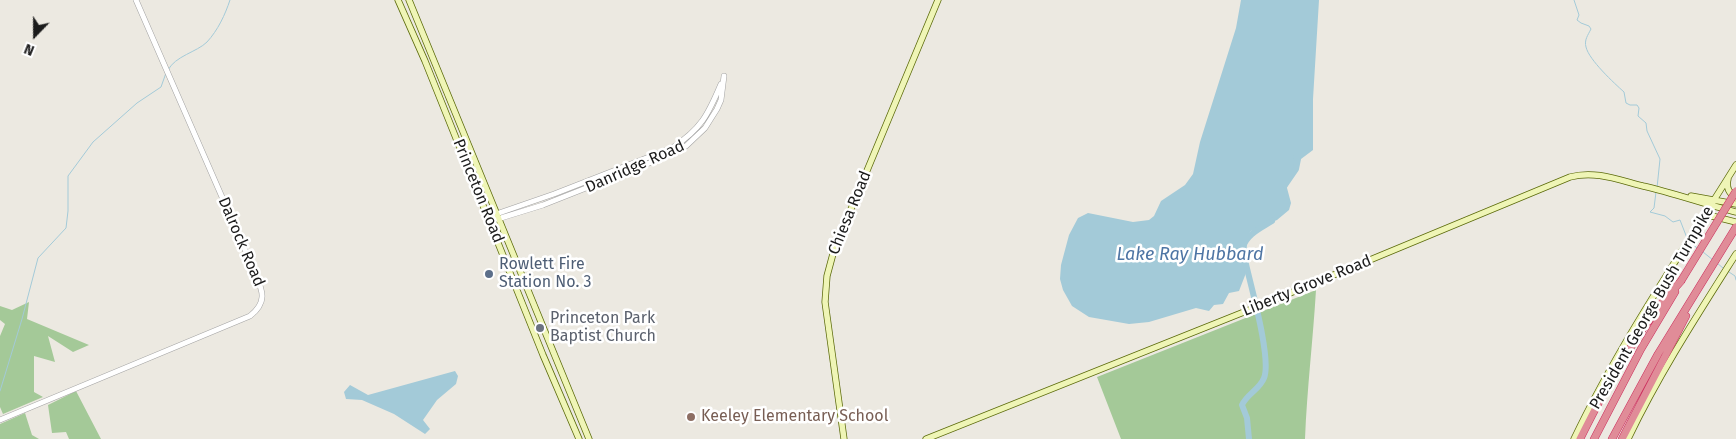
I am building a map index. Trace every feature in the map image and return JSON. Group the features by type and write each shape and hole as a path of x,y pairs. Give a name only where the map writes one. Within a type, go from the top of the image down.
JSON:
{"highway":[{"name":"President George Bush Turnpike","path":"1594,439 1641,349 1736,191"},
{"name":"President George Bush Turnpike","path":"1612,439 1648,370 1736,227"},
{"path":"1580,439 1628,350 1662,302 1682,281"},
{"path":"1622,439 1674,340 1688,310 1688,304"}],"main road":[{"name":"Princeton Road","path":"398,0 425,61 543,355 579,439"},
{"name":"Princeton Road","path":"409,0 589,439"},
{"name":"Chiesa Road","path":"844,439 825,302 827,276 837,242 938,0"},
{"path":"1574,439 1602,382 1622,347 1736,165"},
{"name":"Liberty Grove Road","path":"926,439 1580,174 1598,175 1678,194 1736,204"},
{"path":"1728,177 1728,189 1736,198"},
{"name":"Liberty Grove Road","path":"1678,194 1710,206 1736,212"},
{"path":"1702,220 1712,216 1736,222"},
{"path":"1628,439 1648,399 1736,254"},
{"path":"506,262 516,258"},
{"path":"571,418 578,413"},
{"name":"Liberty Grove Road","path":"932,439 941,434"}],"street":[{"name":"Dalrock Road","path":"0,420 250,316 260,307 263,295 262,289 136,0"},
{"name":"Danridge Road","path":"489,220 514,207 554,194 672,148 685,139 703,121 709,112 724,76 721,100 717,109 705,128 686,146 657,160 543,205 498,216"}],"green space":[{"path":"1316,290 1305,439 1121,439 1097,377"},
{"path":"29,302 27,319 89,345 73,352 48,336 55,362 34,356 34,392 43,397 3,414 0,407 0,336 5,324 0,320 0,306 12,310"},
{"path":"76,391 101,439 69,439 66,432 52,433 48,405"},
{"path":"25,413 32,435 39,439 0,439 0,424"}],"water":[{"name":"Lake Ray Hubbard","path":"1241,0 1319,0 1313,99 1313,150 1297,162 1288,182 1287,188 1291,203 1289,210 1277,220 1251,231 1247,237 1246,273 1239,291 1229,293 1223,304 1214,305 1209,311 1196,308 1149,322 1129,324 1089,317 1072,306 1063,290 1060,279 1061,265 1069,235 1078,218 1088,213 1133,222 1149,220 1154,216 1161,201 1185,185 1193,174 1200,142 1236,28"},
{"path":"455,371 458,376 456,384 437,400 423,420 430,429 425,434 394,414 362,400 346,399 344,392 350,385 368,395"}],"waterway":[{"path":"168,70 176,61 207,42 221,22 230,0"},
{"path":"1574,0 1579,15 1577,20 1591,29 1586,42 1588,52 1602,71 1624,92 1626,103 1637,105 1639,108 1638,116 1646,123 1647,131 1660,159 1657,188"},
{"path":"0,391 38,258 66,228 68,176 93,142 137,103 161,87 166,73"},
{"path":"1285,185 1296,169 1298,159 1296,157"},
{"path":"1656,192 1654,208 1650,212 1665,216 1673,222 1680,220 1687,238"},
{"path":"1243,247 1251,235 1272,221"},
{"path":"1691,243 1697,248"},
{"path":"1703,252 1713,260"},
{"path":"1245,260 1263,338 1266,368 1262,382 1242,405 1247,418 1249,439"},
{"path":"1717,263 1723,268"},
{"path":"1729,272 1735,276 1736,280"}],"place":[{"name":"Rowlett Fire Station No. 3","path":"489,274"},
{"name":"Princeton Park Baptist Church","path":"540,328"},
{"name":"Keeley Elementary School","path":"691,417"}]}
